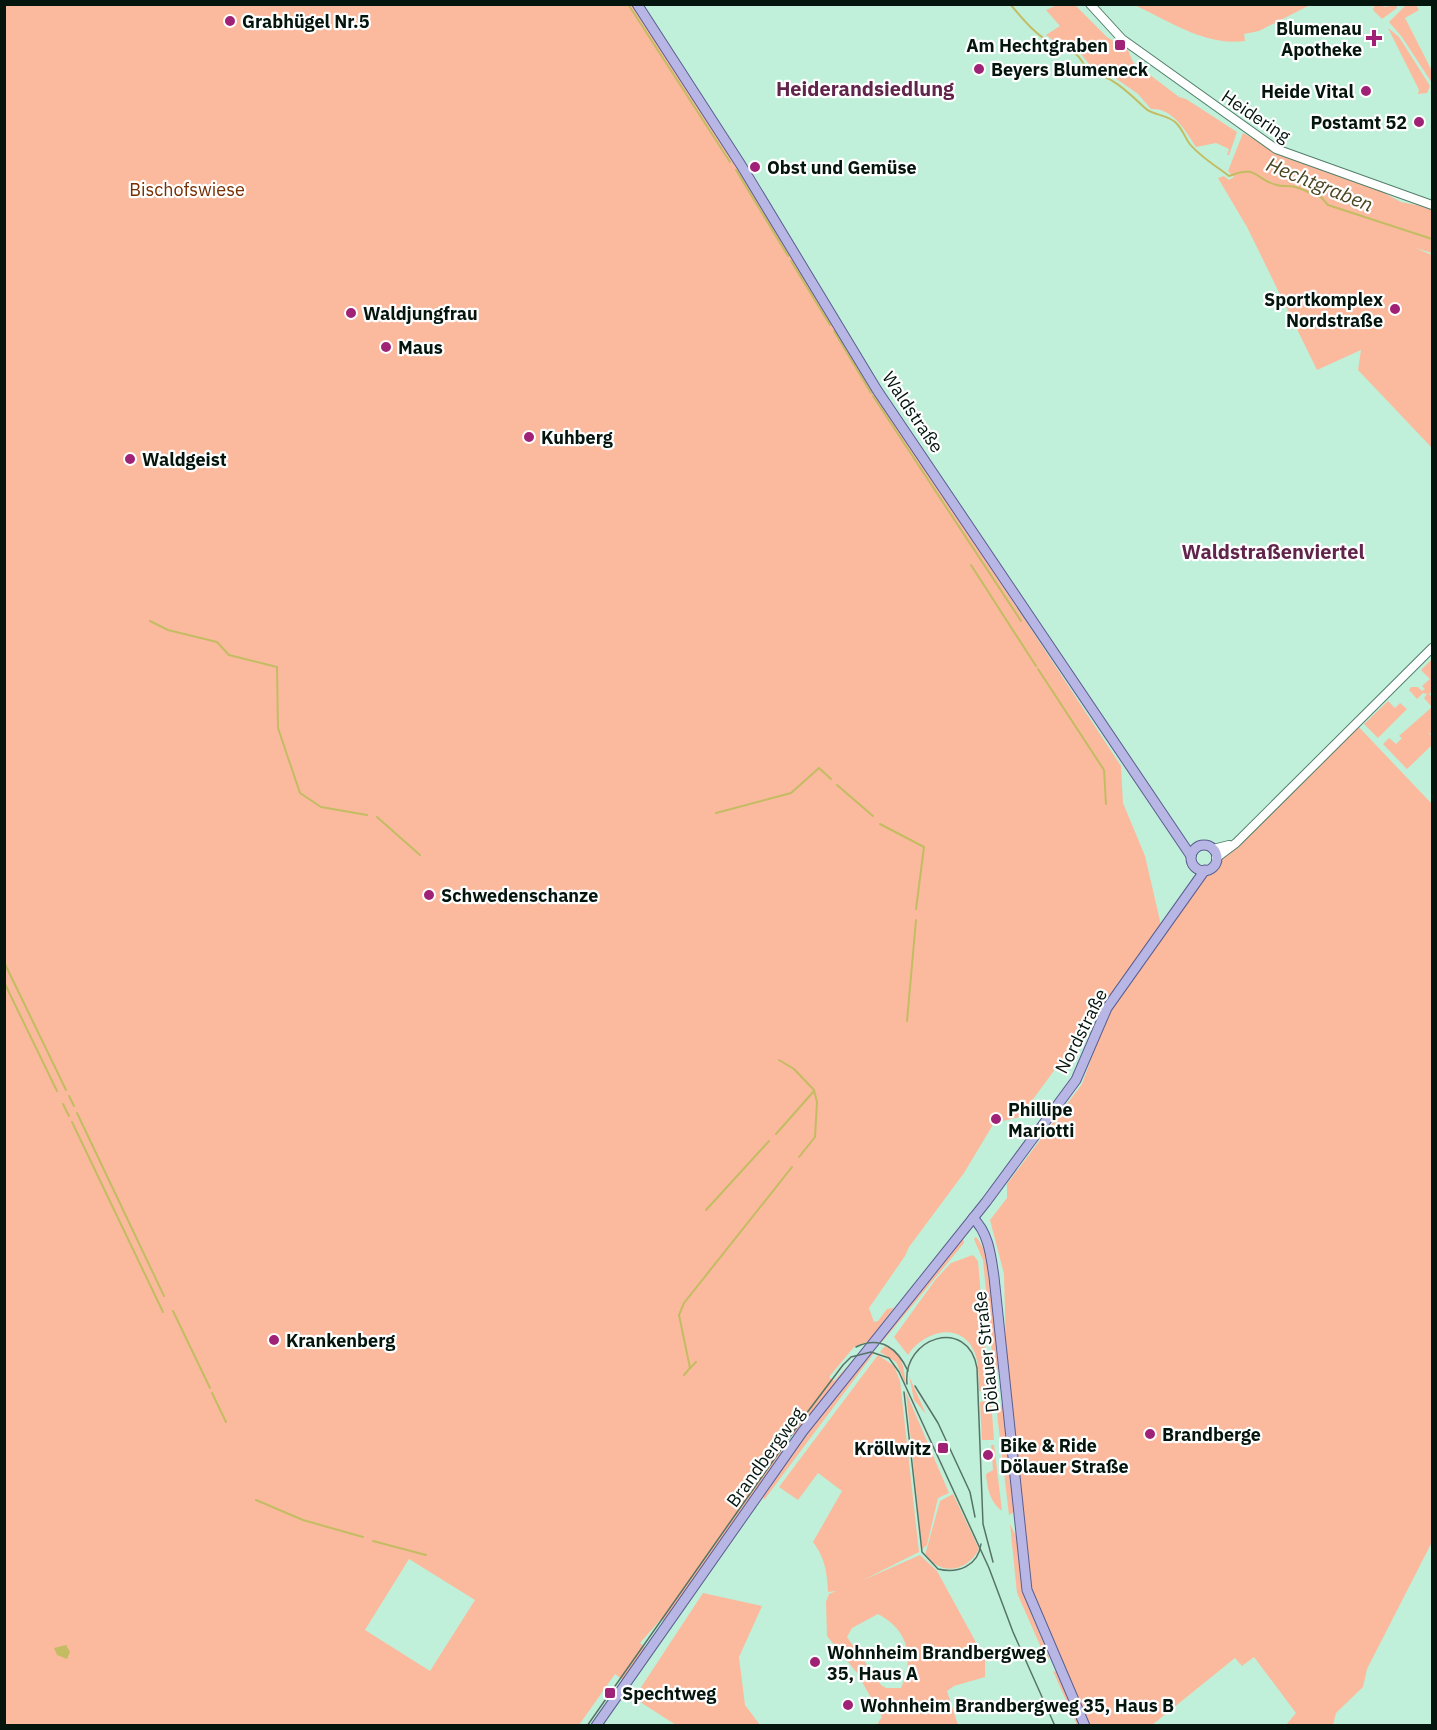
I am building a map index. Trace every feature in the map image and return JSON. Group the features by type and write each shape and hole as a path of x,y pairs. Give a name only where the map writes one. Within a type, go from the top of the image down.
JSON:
{"main road":[{"name":"Waldstraße","path":"638,4 741,165 877,390 1172,831 1193,852"},
{"path":"1200,869 1193,852 1202,845 1215,853"},
{"name":"Nordstraße","path":"973,1218 1076,1080 1106,1010 1194,886 1200,869 1213,866 1215,853"},
{"name":"Brandbergweg","path":"596,1725 796,1441 973,1218"},
{"name":"Dölauer Straße","path":"973,1218 981,1227 986,1239 994,1277 1027,1590 1085,1725"}],"street":[{"name":"Heidering","path":"1090,4 1122,39 1276,149 1432,205"},
{"name":"Nordstraße","path":"1215,853 1236,843 1432,648"}],"green space":[{"path":"1059,4 1075,5 1107,37 1128,50 1133,62 1179,97 1186,99 1237,132 1229,155 1227,155 1229,149 1216,143 1196,147 1183,127 1172,116 1159,109 1151,109 1138,94 1108,73 1093,69 1077,49 1057,43 1046,35 1060,26 1046,10"},
{"path":"1375,4 1384,7 1396,5 1397,8 1382,19 1373,10"},
{"name":"Bischofswiese","path":"4,5 633,5 734,160 875,392 1121,766 1123,803 1145,856 1161,925 1020,1117 994,1123 964,1173 909,1247 869,1308 874,1322 878,1321 887,1309 894,1308 869,1341 854,1347 829,1377 834,1381 856,1357 787,1446 794,1435 789,1432 779,1450 783,1453 664,1621 661,1619 640,1643 646,1648 624,1681 615,1674 579,1725 5,1725","holes":["409,1559 475,1600 430,1671 365,1630"]},
{"path":"1134,5 1310,5 1259,31 1244,34 1245,41 1230,42 1215,40 1188,31"},
{"path":"1406,5 1416,5 1419,10 1405,18 1432,71 1432,83 1402,37 1389,22"},
{"path":"1388,28 1399,37 1430,86 1427,93 1418,94 1419,90"},
{"path":"1243,133 1287,157 1377,189 1401,202 1432,208 1432,253 1415,248 1432,255 1432,448 1358,370 1361,350 1317,370 1247,227 1218,178 1224,176 1229,180 1234,177 1228,171"},
{"path":"1432,659 1432,691 1429,694 1432,697 1432,707 1424,698 1427,694 1423,693 1417,699 1409,690 1411,687 1418,687 1422,691 1425,689 1422,686 1430,679 1421,670"},
{"path":"1388,701 1395,708 1400,703 1407,709 1378,738 1364,724"},
{"path":"1432,707 1432,735 1428,732 1432,737 1432,745 1407,769 1383,744 1389,738 1396,744 1402,738 1399,736"},
{"path":"1356,724 1432,804 1432,1542 1367,1669 1363,1687 1336,1713 1333,1725 1286,1725 1296,1713 1254,1657 1242,1666 1235,1658 1152,1725 1089,1725 1031,1605 1007,1388 1004,1274 990,1220 1007,1198 1007,1184 1082,1084 1107,1015 1203,877"},
{"path":"976,1237 983,1247 992,1282 1001,1376 993,1362 983,1260 974,1239"},
{"path":"963,1238 964,1243 882,1342 878,1341"},
{"path":"973,1255 978,1261 989,1391 979,1391 978,1365 975,1354 966,1340 958,1335 950,1332 931,1336 914,1347 908,1355 894,1337 936,1279 951,1263"},
{"path":"885,1346 900,1358 906,1385 896,1362 880,1352"},
{"path":"869,1353 874,1353 764,1500 763,1493"},
{"path":"878,1355 894,1366 900,1381 919,1552 861,1581 920,1555 937,1571 985,1659 985,1677 954,1686 947,1691 958,1725 879,1725 882,1717 857,1673 827,1636 826,1602 829,1594 836,1591 828,1592 825,1565 813,1542 842,1491 818,1473 798,1500 779,1487","holes":["878,1614 902,1636 908,1655 908,1666 901,1688 886,1688 881,1685 847,1637 852,1628"]},
{"path":"909,1376 926,1414 914,1400"},
{"path":"906,1392 949,1493 938,1498 927,1545 922,1549"},
{"path":"991,1400 994,1440 982,1440 980,1402"},
{"path":"1003,1401 1014,1512 1009,1515 997,1414"},
{"path":"991,1445 994,1445 1002,1511 992,1499 987,1484 986,1474 993,1470"},
{"path":"953,1494 979,1549 968,1563 961,1567 946,1568 931,1562 925,1555 940,1501"},
{"path":"1010,1524 1016,1536 1025,1598 1049,1657 1047,1661 1017,1593"},
{"path":"703,1593 762,1606 739,1657 745,1705 760,1725 676,1725 634,1698"},
{"path":"1053,1671 1056,1672 1080,1725 1077,1725"}],"shaded area":[{"path":"66,1645 70,1652 67,1659 57,1655 54,1648"}],"waterway":[{"path":"628,4 730,162"},
{"name":"Hechtgraben","path":"1010,4 1040,36 1077,55 1089,72 1112,81 1148,111 1174,121 1193,148 1229,176 1251,172 1270,183 1299,188 1321,197 1328,205 1432,239"},
{"path":"736,170 788,256"},
{"path":"791,261 830,325"},
{"path":"834,331 871,393"},
{"path":"873,396 1021,621"},
{"path":"971,565 1036,666"},
{"path":"150,621 168,630 217,642 229,655 277,667 278,728 300,793 321,807 367,815"},
{"path":"1038,669 1104,770 1106,804"},
{"path":"716,813 791,793 819,768 831,779"},
{"path":"837,785 873,816"},
{"path":"377,817 420,855"},
{"path":"880,824 924,847 916,909"},
{"path":"907,1021 916,920"},
{"path":"4,962 66,1090"},
{"path":"4,982 57,1091"},
{"path":"779,1060 794,1069 814,1090 817,1102 815,1137 799,1157"},
{"path":"776,1134 814,1091"},
{"path":"69,1096 74,1106"},
{"path":"63,1104 69,1116"},
{"path":"77,1113 164,1296"},
{"path":"72,1122 163,1312"},
{"path":"706,1210 769,1141"},
{"path":"684,1375 690,1368 679,1315 684,1303 792,1167"},
{"path":"173,1311 210,1388"},
{"path":"690,1368 696,1362"},
{"path":"212,1393 226,1422"},
{"path":"256,1500 303,1520 363,1537"},
{"path":"373,1541 426,1555"}],"tram line":[{"path":"907,1384 908,1368 915,1354 925,1345 937,1339 950,1338 962,1342 971,1352 977,1368 983,1524 993,1562"},
{"path":"856,1347 873,1343 888,1346 899,1356 908,1371"},
{"path":"587,1726 806,1414 843,1365 851,1357 871,1352 889,1358 899,1372 989,1568 1013,1632 1055,1726"},
{"path":"915,1386 938,1423 970,1492 975,1517"},
{"path":"904,1392 922,1552 938,1569 953,1570 966,1567 971,1563 976,1558 981,1544"}],"place":[{"name":"Grabhügel Nr.5","path":"230,21"},
{"name":"Blumenau Apotheke","path":"1374,38"},
{"name":"Am Hechtgraben","path":"1120,45"},
{"name":"Beyers Blumeneck","path":"979,69"},
{"name":"Heide Vital","path":"1366,91"},
{"name":"Postamt 52","path":"1419,122"},
{"name":"Obst und Gemüse","path":"755,167"},
{"name":"Sportkomplex Nordstraße","path":"1395,309"},
{"name":"Waldjungfrau","path":"351,313"},
{"name":"Maus","path":"386,347"},
{"name":"Kuhberg","path":"529,437"},
{"name":"Waldgeist","path":"130,459"},
{"name":"Schwedenschanze","path":"429,895"},
{"name":"Phillipe Mariotti","path":"996,1119"},
{"name":"Krankenberg","path":"274,1340"},
{"name":"Brandberge","path":"1150,1434"},
{"name":"Kröllwitz","path":"943,1448"},
{"name":"Bike & Ride Dölauer Straße","path":"988,1455"},
{"name":"Wohnheim Brandbergweg 35, Haus A","path":"815,1662"},
{"name":"Spechtweg","path":"610,1693"},
{"name":"Wohnheim Brandbergweg 35, Haus B","path":"848,1705"}],"district":[{"name":"Heiderandsiedlung","path":"865,88"},
{"name":"Waldstraßenviertel","path":"1273,551"}]}
